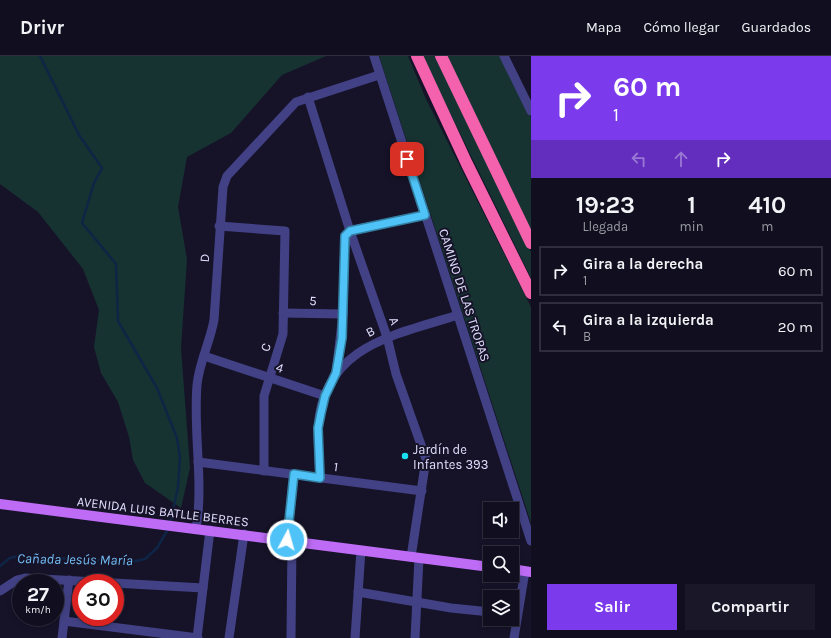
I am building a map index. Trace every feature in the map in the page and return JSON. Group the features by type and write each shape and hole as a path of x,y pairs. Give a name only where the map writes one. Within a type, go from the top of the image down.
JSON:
{"highway":[{"path":"416,56 467,164 531,293"},
{"path":"441,56 531,243"}],"main road":[{"name":"AVENIDA LUIS BATLLE BERRES","path":"0,504 181,528 244,534 483,566"}],"street":[{"name":"CAMINO DE LAS TROPAS","path":"374,56 531,541"},
{"path":"504,56 531,111"},
{"name":"D","path":"196,529 200,508 197,385 214,320 219,226 223,187 227,176 296,102 380,75"},
{"name":"A","path":"308,97 350,231 387,337 396,374 426,458 415,557 417,603 415,638"},
{"path":"336,373 343,314 345,236 350,231 425,215"},
{"name":"C","path":"219,226 285,230 283,334 268,377 264,396 264,471"},
{"name":"5","path":"283,313 343,314"},
{"name":"B","path":"320,478 318,428 325,396 336,373 360,351 387,337 458,315"},
{"name":"4","path":"204,356 325,396"},
{"name":"1","path":"198,462 422,491"},
{"path":"291,638 289,540 294,474"},
{"path":"69,580 64,621 197,638 210,530"},
{"path":"229,638 244,534"},
{"path":"355,638 361,550"},
{"path":"519,599 528,571"},
{"path":"0,590 17,580 25,578 203,588"},
{"path":"358,592 417,603 483,611"},
{"path":"62,638 63,626"},
{"path":"514,626 514,638"}],"green space":[{"path":"0,56 326,56 282,75 231,133 187,157 178,207 187,259 181,348 190,468 181,508 145,483 133,460 129,437 118,402 101,373 94,347 99,310 83,269 38,212 0,184"},
{"path":"379,56 408,56 426,99 531,307 531,523"},
{"path":"422,56 435,56 531,252 531,278"},
{"path":"446,56 502,56 531,118 531,230"}],"waterway":[{"name":"Cañada Jesús María","path":"40,56 79,135 102,168 94,183 82,223 116,264 118,321 157,388 177,438 180,457 178,487 170,524"},
{"name":"Cañada Jesús María","path":"0,566 10,558 20,556 131,562 145,559 157,548 168,529"}],"place":[{"name":"Jardín de Infantes 393","path":"405,456"}],"route":[{"path":"287,540 294,474 320,478 318,428 325,396 336,373 342,338 345,236 350,231 425,215 407,159"}]}
